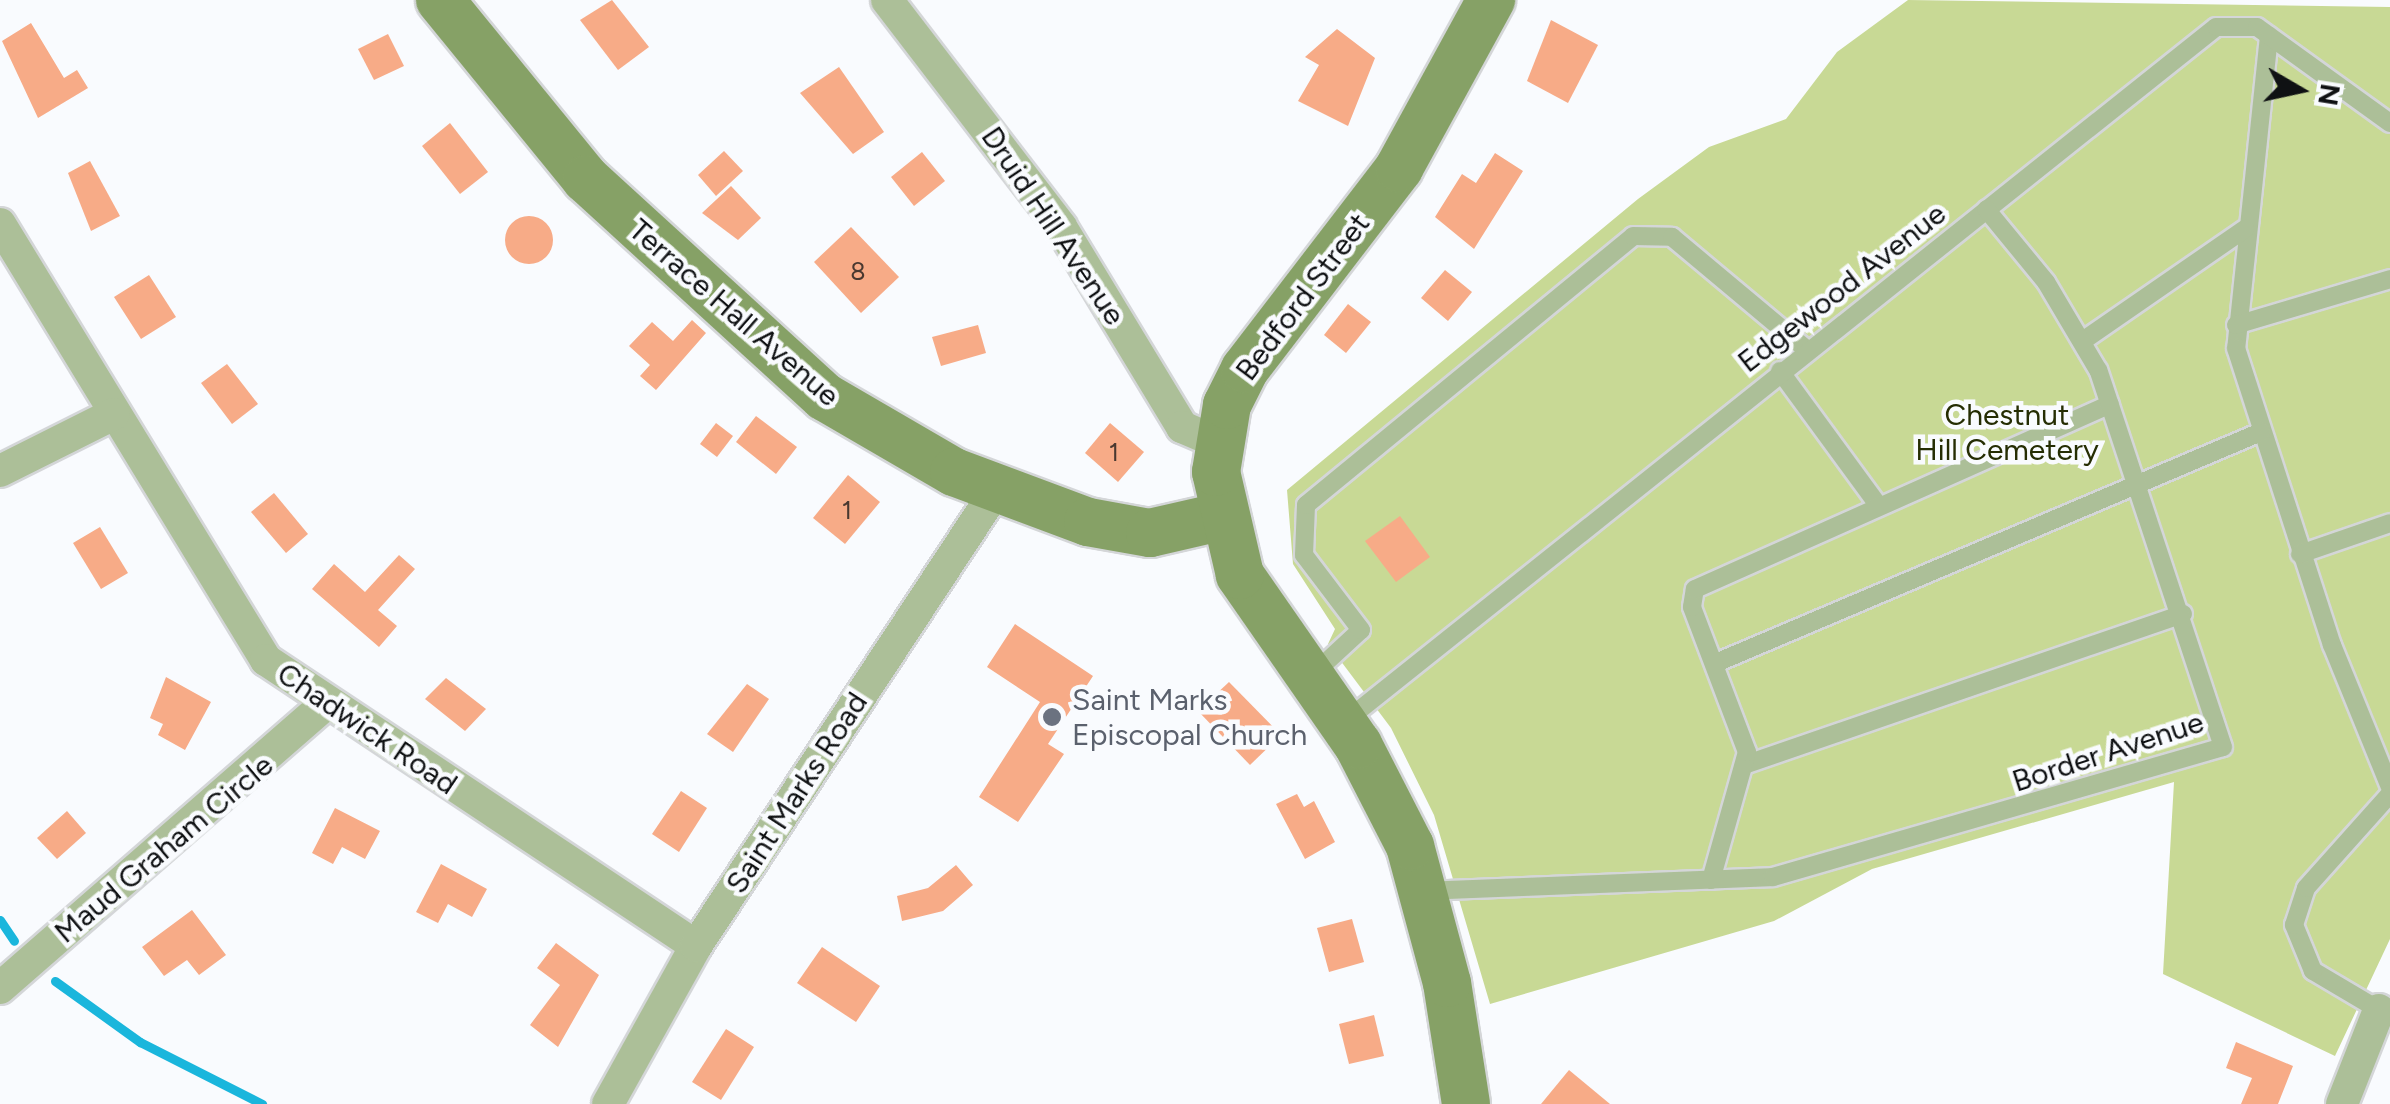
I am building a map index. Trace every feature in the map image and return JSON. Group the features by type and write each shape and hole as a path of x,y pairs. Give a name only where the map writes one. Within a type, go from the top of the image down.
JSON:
{"main road":[{"name":"Terrace Hall Avenue","path":"440,0 586,179 763,346 859,418 997,489 1134,532 1220,517"},
{"name":"Bedford Street","path":"1466,1104 1424,891 1389,800 1342,723 1256,605 1220,517 1219,443 1245,368 1399,168 1491,0"}],"street":[{"name":"Druid Hill Avenue","path":"887,0 1061,227 1182,427 1219,443"},
{"name":"Chadwick Road","path":"0,224 266,660 324,705 696,946"},
{"path":"0,471 114,414"},
{"name":"Saint Marks Road","path":"608,1104 696,946 997,489"},
{"name":"Maud Graham Circle","path":"0,988 324,705"},
{"path":"2342,1104 2379,1010"}],"lane":[{"name":"Edgewood Avenue","path":"1342,723 1806,349 2216,27 2244,23 2269,36 2390,123"},
{"path":"2269,36 2236,324 2261,432 2300,554 2390,791 2306,888 2294,925 2313,970 2379,1010"},
{"name":"Border Avenue","path":"1424,891 1486,882 1710,880 1862,855 2224,747 2138,482 2084,340 1986,209"},
{"path":"2084,340 2245,229"},
{"path":"1308,678 1361,630 1304,554 1306,506 1633,236 1672,237 1806,349"},
{"path":"2236,324 2390,280"},
{"path":"1780,371 1878,504"},
{"path":"1710,880 1746,764 1718,662 1692,594 1878,504 2110,404"},
{"path":"1718,662 2261,432"},
{"path":"2300,554 2390,523"},
{"path":"1746,764 2183,614"}],"green space":[{"name":"Chestnut Hill Cemetery","path":"1908,0 2390,7 2390,939 2335,1056 2163,974 2174,782 1872,869 1774,921 1490,1004 1434,815 1391,728 1328,644 1335,629 1293,564 1287,490 1638,199 1709,147 1786,119 1837,52"}],"building":[{"path":"612,0 649,47 618,70 580,20"},
{"path":"1551,20 1598,45 1568,103 1527,81"},
{"path":"31,23 64,78 77,70 88,88 38,118 2,41"},
{"path":"1337,29 1375,58 1348,126 1298,101 1319,65 1305,57"},
{"path":"388,34 404,66 374,80 358,49"},
{"path":"839,67 884,132 853,154 800,93"},
{"path":"450,123 488,172 460,194 422,146"},
{"path":"724,151 743,171 716,196 698,175"},
{"path":"922,152 945,181 914,206 891,177"},
{"path":"1495,153 1523,171 1474,249 1435,217 1462,174 1476,183"},
{"path":"90,161 120,216 91,231 68,173"},
{"path":"731,186 761,218 738,240 702,213"},
{"path":"529,216 546,223 553,240 546,257 529,264 512,257 505,240 512,223"},
{"path":"851,227 899,277 861,313 814,262"},
{"path":"1445,270 1472,292 1448,321 1421,298"},
{"path":"149,275 176,317 141,339 114,297"},
{"path":"1348,304 1371,322 1346,353 1324,335"},
{"path":"692,320 706,333 656,390 640,376 650,365 629,346 652,322 673,341"},
{"path":"978,325 986,353 941,366 932,337"},
{"path":"227,364 258,404 232,424 201,383"},
{"path":"756,416 797,447 776,474 736,442"},
{"path":"716,423 733,436 717,457 700,444"},
{"path":"1110,423 1144,452 1118,482 1085,453"},
{"path":"848,475 880,502 845,544 813,518"},
{"path":"274,493 308,534 286,553 251,512"},
{"path":"1400,516 1430,557 1396,582 1365,541"},
{"path":"100,527 128,573 101,589 73,543"},
{"path":"399,555 415,569 378,610 397,626 379,647 312,589 334,564 365,592"},
{"name":"Saint Marks Episcopal Church","path":"1015,624 1093,676 1048,744 1064,754 1018,822 979,797 1040,702 987,667"},
{"path":"166,677 211,702 185,750 158,735 163,724 150,718"},
{"path":"446,678 486,709 465,731 425,699"},
{"path":"1229,682 1281,735 1250,765 1198,711"},
{"path":"747,684 769,699 733,752 707,734"},
{"path":"681,791 707,808 679,852 652,834"},
{"path":"1297,794 1304,807 1314,801 1335,842 1305,859 1276,804"},
{"path":"335,808 380,831 365,859 342,847 333,864 312,853"},
{"path":"67,811 86,833 57,859 37,838"},
{"path":"441,864 487,889 472,917 448,904 438,923 416,912"},
{"path":"956,865 973,885 943,911 902,921 897,896 928,888"},
{"path":"192,910 226,955 199,975 187,960 164,976 142,947"},
{"path":"1352,919 1364,962 1329,972 1317,928"},
{"path":"556,943 599,975 558,1047 530,1025 560,985 537,968"},
{"path":"822,947 880,986 856,1022 797,983"},
{"path":"1374,1015 1384,1056 1349,1064 1339,1024"},
{"path":"726,1029 754,1047 721,1100 692,1082"},
{"path":"2236,1042 2293,1066 2278,1104 2241,1104 2252,1078 2226,1068"},
{"path":"1569,1070 1610,1104 1541,1104"}],"waterway":[{"path":"0,920 14,941"},
{"path":"55,981 140,1042 262,1104"}],"place":[{"name":"Saint Marks Episcopal Church","path":"1052,717"}]}
